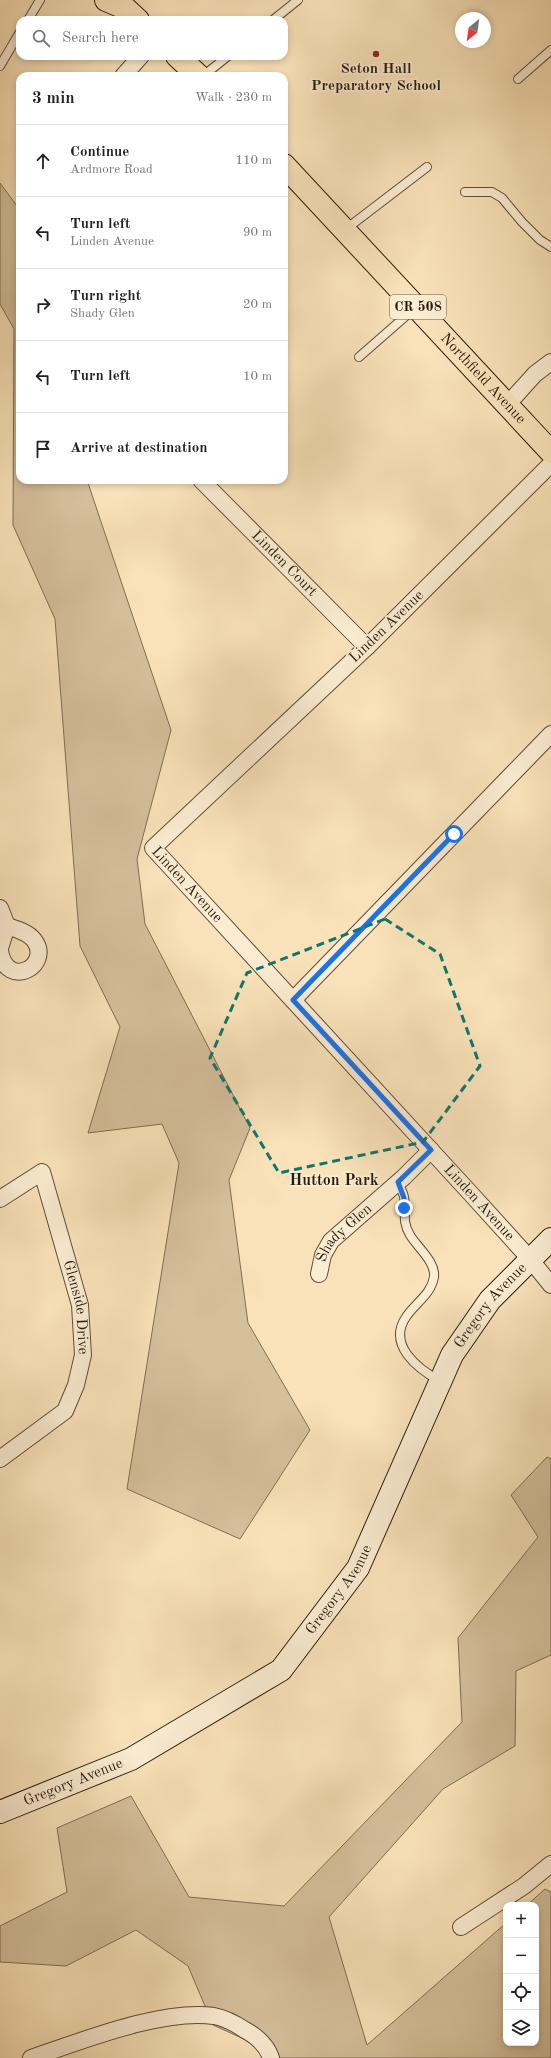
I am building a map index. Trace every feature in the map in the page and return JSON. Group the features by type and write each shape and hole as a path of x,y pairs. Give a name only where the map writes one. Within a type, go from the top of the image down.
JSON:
{"main road":[{"path":"181,60 195,72"},
{"name":"Northfield Avenue","path":"288,169 417,306 551,452"},
{"name":"Gregory Avenue","path":"0,1812 131,1759 281,1670 358,1568 452,1355 490,1300 551,1239"}],"street":[{"path":"126,72 137,60"},
{"path":"508,404 535,374 551,362"},
{"name":"Linden Avenue","path":"551,464 367,647 153,848 431,1150 530,1259 551,1285"},
{"name":"Linden Court","path":"205,484 367,647"},
{"path":"293,1000 551,734"},
{"path":"0,908 7,926 0,948"},
{"path":"0,952 2,960 9,969 20,972 29,970 35,964 38,957 38,947 34,940 22,931 7,926"},
{"name":"Shady Glen","path":"320,1274 323,1255 331,1241 398,1182 431,1150"},
{"name":"Glenside Drive","path":"0,1199 42,1172 80,1305 83,1354 76,1385 65,1411 0,1459"},
{"path":"461,1927 524,1886 551,1864"},
{"path":"31,2058 92,2037 160,2019 207,2016 215,2016 235,2024 255,2036 269,2053 271,2058"}],"lane":[{"path":"30,16 40,0"},
{"path":"278,16 298,0"},
{"path":"0,66 16,39"},
{"path":"518,79 551,50"},
{"path":"208,72 223,60"},
{"path":"345,229 427,167"},
{"path":"465,192 492,192 502,198 527,227 551,247"},
{"path":"358,357 417,306"},
{"path":"398,1182 404,1198 403,1218 409,1235 431,1264 434,1276 428,1292 405,1318 400,1334 401,1346 424,1372 440,1381"}],"highlighted area":[{"path":"385,919 440,954 480,1066 423,1142 279,1173 210,1058 247,973"}],"shaded area":[{"path":"0,183 16,205 16,484 88,484 171,730 137,859 145,924 250,1128 229,1180 248,1323 310,1430 240,1539 127,1489 179,1163 162,1124 88,1133 120,1027 80,946 55,619 13,525 14,329 0,304"},
{"path":"547,1457 551,1459 551,1655 516,1671 515,1746 443,1789 329,1917 367,2045 503,1926 503,2046 539,2046 539,1902 530,1902 545,1889 551,1892 551,2058 263,2058 255,2044 213,2025 188,1966 136,1930 66,1966 0,1962 0,1926 67,1892 57,1828 131,1796 189,1897 284,1906 462,1722 458,1638 538,1537 511,1495"}],"place":[{"name":"Seton Hall Preparatory School","path":"376,54"}],"district":[{"name":"Hutton Park","path":"334,1181"}],"route":[{"path":"404,1208 404,1198 398,1182 431,1150 293,1000 454,834"}]}
